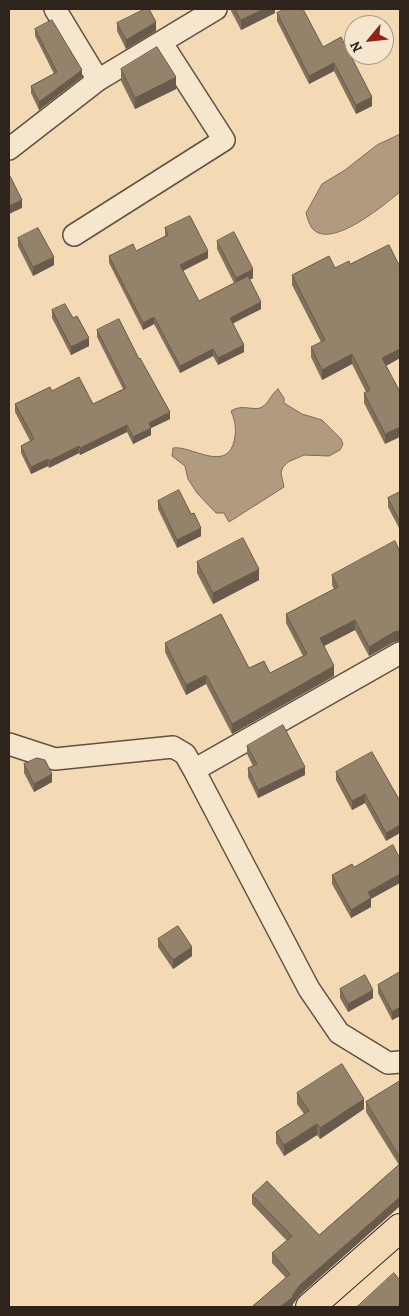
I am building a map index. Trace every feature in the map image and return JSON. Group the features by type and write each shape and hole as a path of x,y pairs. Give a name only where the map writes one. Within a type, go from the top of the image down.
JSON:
{"highway":[{"path":"310,1307 400,1228"},
{"path":"339,1307 400,1250"}],"street":[{"path":"55,9 98,80"},
{"path":"9,149 98,80 216,9"},
{"path":"74,235 224,140 161,42"},
{"path":"194,770 400,653"},
{"path":"9,744 54,759 173,747 185,754 308,989 339,1033 388,1063 400,1062"}],"shaded area":[{"path":"399,135 400,192 370,215 344,230 331,234 320,234 312,228 306,213 322,184 345,170 377,145"},
{"path":"278,389 284,398 284,403 302,414 322,420 341,439 343,444 340,450 329,456 304,455 288,462 283,467 281,473 284,487 229,522 224,513 216,513 197,493 188,479 185,466 172,456 173,448 180,448 214,457 222,456 233,445 235,436 235,424 231,411 240,408 256,409 262,407"}],"building":[{"path":"145,9 149,9 156,22 126,40 117,23"},
{"path":"235,9 264,9 241,20"},
{"path":"285,9 303,9 323,47 341,37 344,43 344,65 355,65 372,97 356,105 334,63 309,76 277,13"},
{"path":"52,20 82,70 39,102 31,86 57,72 35,29"},
{"path":"157,47 176,77 135,98 121,69"},
{"path":"9,174 22,200 9,206"},
{"path":"190,216 208,251 180,265 199,301 248,276 261,302 230,318 244,345 218,358 213,349 180,366 154,317 143,323 109,256 133,244 136,251 168,235 165,228"},
{"path":"38,228 54,257 33,267 18,238"},
{"path":"234,232 253,269 236,278 217,241"},
{"path":"389,245 400,267 400,349 382,358 400,392 400,427 385,434 364,393 370,390 352,354 322,370 311,347 325,340 292,275 329,256 335,268 349,261 350,264"},
{"path":"65,304 73,318 77,316 89,338 71,347 52,310"},
{"path":"119,319 139,359 170,412 149,423 151,428 133,437 127,425 80,448 79,446 49,461 48,459 31,467 21,446 34,439 15,404 50,387 52,391 79,377 93,404 126,388 97,330"},
{"path":"179,490 191,514 194,513 201,528 177,540 158,501"},
{"path":"400,492 400,522 388,498"},
{"path":"243,538 259,569 213,593 197,562"},
{"path":"395,541 400,552 400,631 394,632 369,647 355,620 320,638 334,666 232,724 206,675 186,685 165,643 221,614 249,668 264,661 270,673 307,654 286,614 338,587 332,575"},
{"path":"283,725 305,767 258,790 248,768 257,764 247,746"},
{"path":"372,752 400,801 400,825 386,833 365,794 352,801 336,772"},
{"path":"37,758 45,760 52,774 34,784 24,764"},
{"path":"393,845 400,859 400,874 368,892 371,898 351,910 332,875 352,864 354,867"},
{"path":"178,926 192,947 173,960 158,939"},
{"path":"400,972 400,1007 392,1012 378,985"},
{"path":"365,975 373,990 348,1004 340,989"},
{"path":"342,1064 364,1099 320,1128 317,1124 284,1145 276,1132 309,1111 297,1093"},
{"path":"400,1081 400,1158 366,1102"},
{"path":"400,1164 400,1197 300,1285 293,1297 280,1307 252,1307 290,1274 272,1253 292,1236 252,1195 267,1181 319,1235"},
{"path":"394,1273 400,1280 400,1304 397,1307 357,1307"}]}
